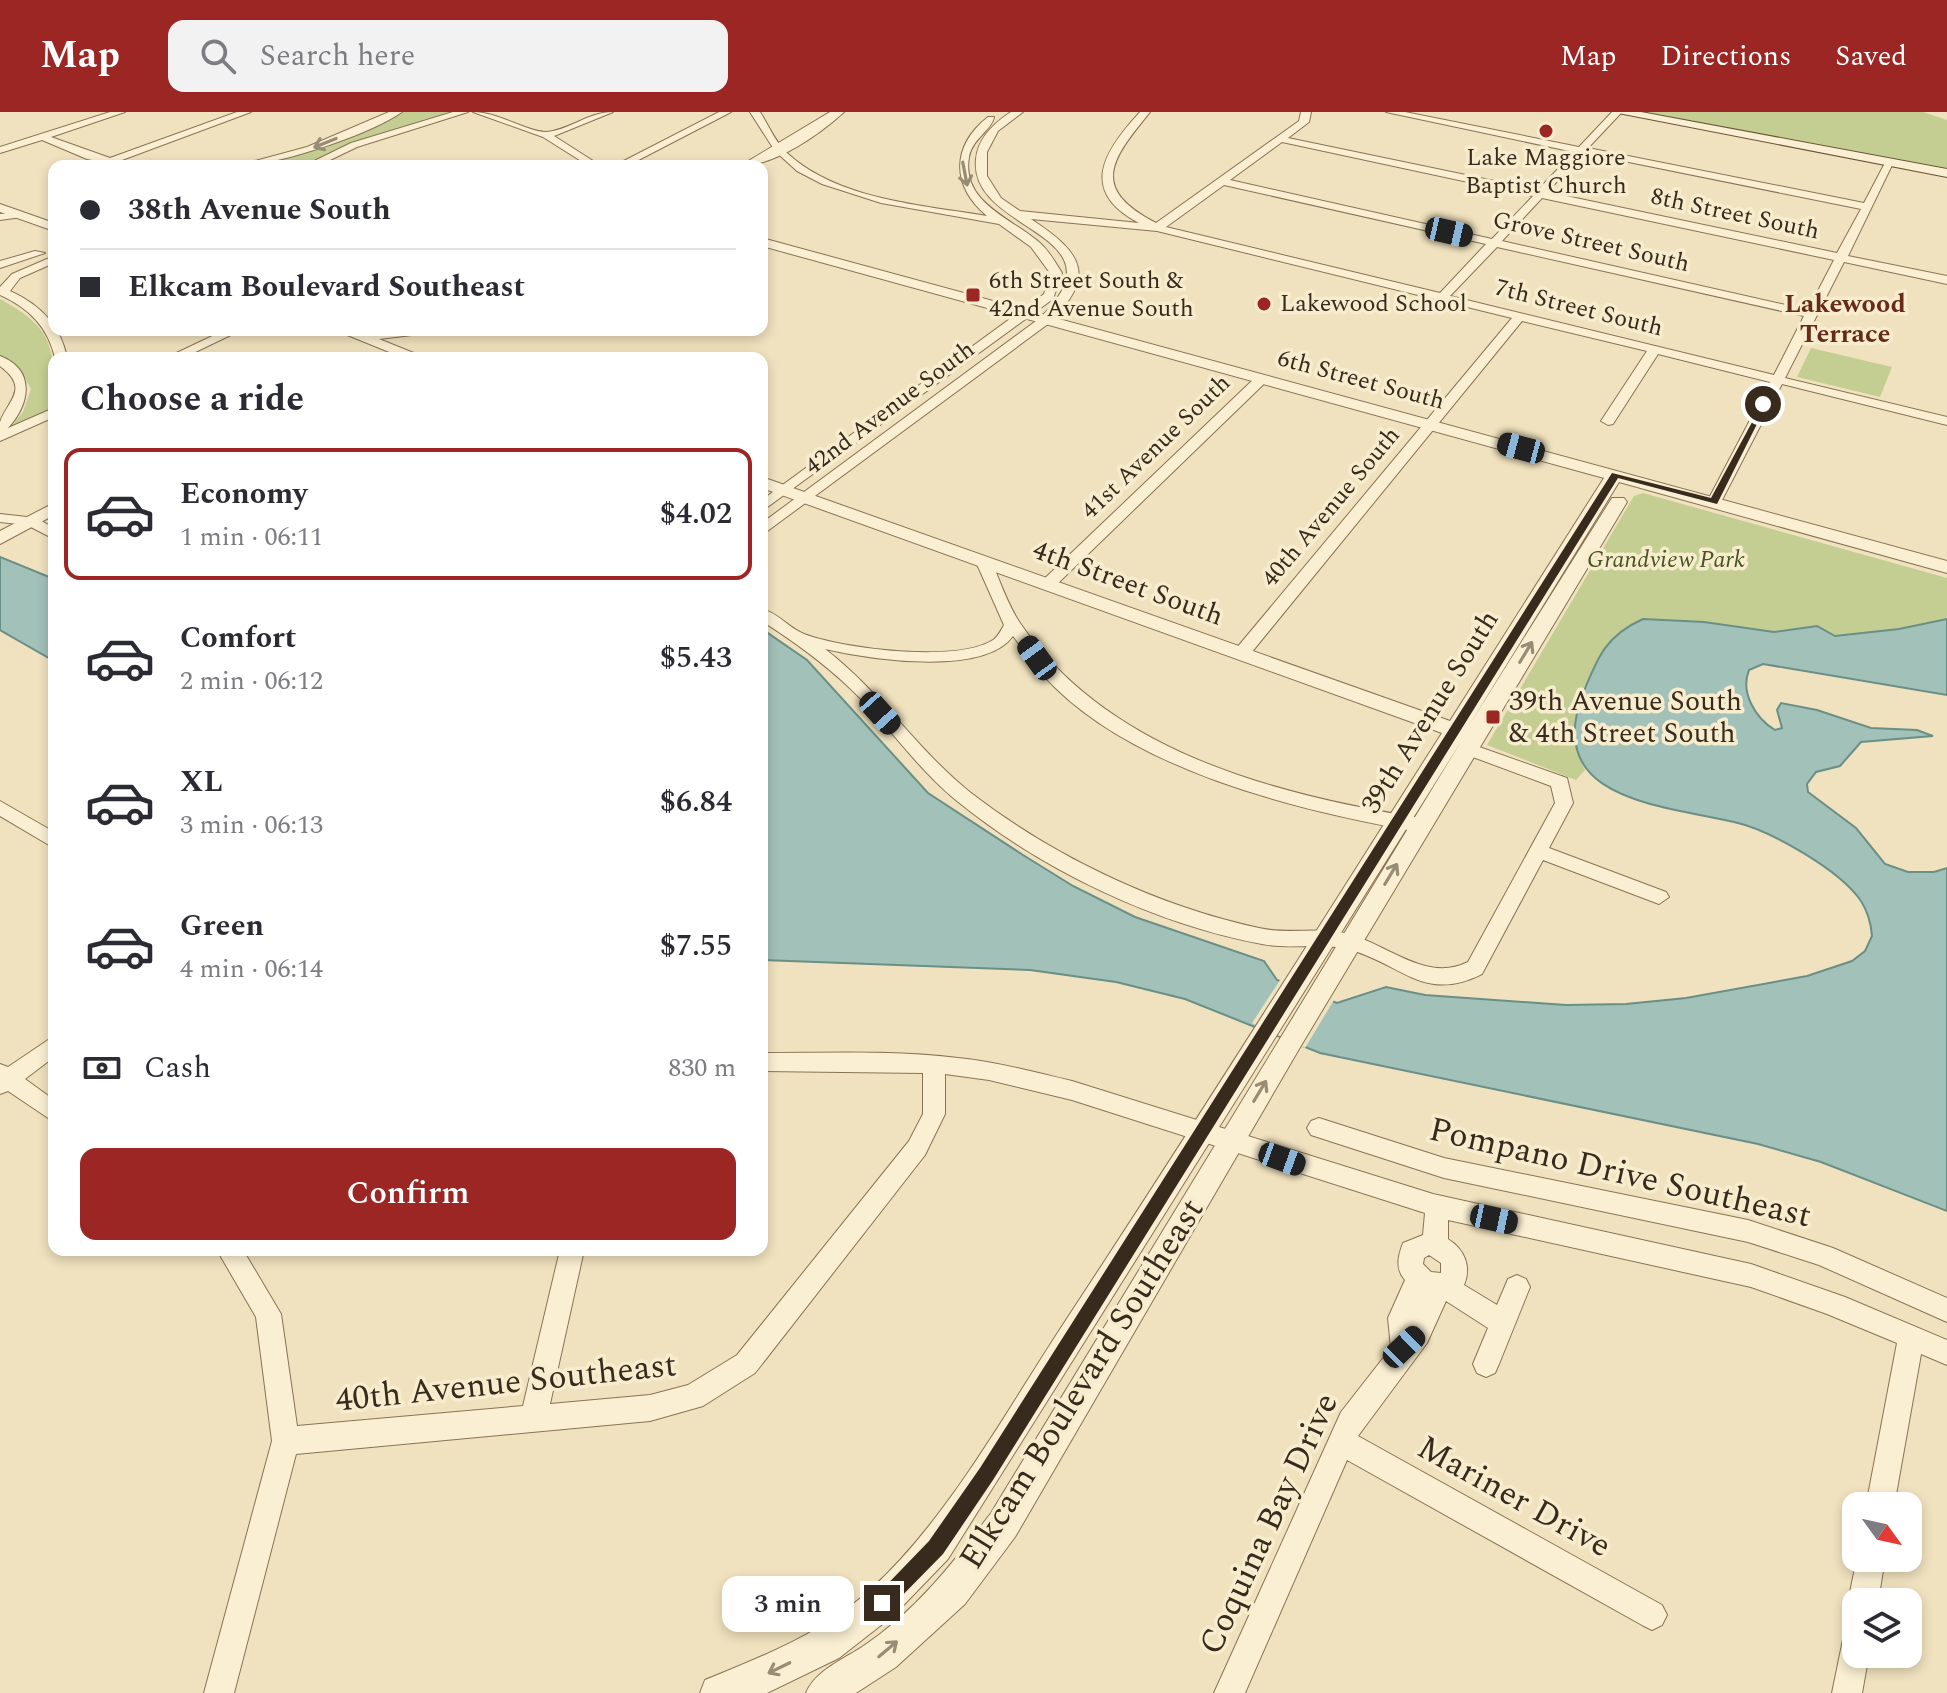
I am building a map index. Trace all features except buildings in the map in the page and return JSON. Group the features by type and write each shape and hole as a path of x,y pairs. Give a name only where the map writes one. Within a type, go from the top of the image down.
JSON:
{"main road":[{"path":"1618,112 1947,173"}],"street":[{"path":"0,150 120,112"},
{"path":"113,160 246,112"},
{"path":"265,160 310,149 397,112"},
{"path":"321,160 354,145 463,112"},
{"path":"478,112 546,135 586,160"},
{"path":"546,135 608,112"},
{"path":"631,160 726,112"},
{"path":"716,118 735,112"},
{"path":"745,112 756,113 781,153 845,188 1003,222"},
{"path":"768,163 838,112"},
{"path":"762,160 781,153 852,112"},
{"path":"980,204 965,182 963,158 972,137 1000,112"},
{"path":"1018,112 991,132 982,148 979,171 997,200 1041,231 1059,220"},
{"path":"1145,112 1113,148 1106,178 1112,197 1126,215 1157,228 1304,122 1306,112"},
{"path":"1391,112 1867,207"},
{"path":"1443,297 1618,112"},
{"path":"43,137 107,160"},
{"name":"8th Street South","path":"1280,139 1947,280"},
{"path":"1714,502 1890,163"},
{"name":"Grove Street South","path":"1221,181 1811,314"},
{"path":"957,214 997,200"},
{"name":"42nd Avenue South","path":"768,503 1027,316 1049,296 1056,273 1045,251 980,204"},
{"path":"0,208 48,225"},
{"name":"7th Street South","path":"1017,214 1157,228 1947,421"},
{"path":"0,217 18,215"},
{"name":"42nd Avenue South","path":"768,526 1044,321 1070,297 1076,283 1073,264 1064,250 1041,231"},
{"name":"6th Street South","path":"768,244 1947,567"},
{"path":"0,265 48,250"},
{"path":"48,262 16,276 2,292 33,307 48,323"},
{"name":"40th Avenue South","path":"1241,654 1520,316"},
{"path":"186,352 222,336"},
{"path":"353,336 376,352"},
{"path":"383,352 415,336"},
{"path":"1608,421 1654,350"},
{"path":"974,354 992,359"},
{"path":"0,360 17,374 23,397 16,413 0,429"},
{"name":"41st Avenue South","path":"1048,584 1262,379"},
{"path":"0,437 48,415"},
{"name":"39th Avenue South","path":"1308,988 1351,941 1420,825 1466,739 1623,477"},
{"name":"4th Street South","path":"768,484 1241,654 1466,739 1560,782 1564,803 1538,851"},
{"path":"0,518 46,526"},
{"path":"0,542 46,526"},
{"path":"984,562 992,590 1037,658 1097,711 1150,744 1206,771 1266,794 1331,811 1420,825"},
{"path":"768,618 854,682 921,759 966,798 1016,832 1088,872 1155,903 1214,925 1267,938 1325,936 1351,941 1421,976 1462,978 1475,968 1538,851 1659,897"},
{"path":"796,636 883,656 938,656 986,649 1000,643 1013,625"},
{"path":"986,649 1037,658"},
{"path":"854,682 855,670 867,660 883,656"},
{"name":"39th Avenue South","path":"1308,988 1325,936 1396,822 1466,739"},
{"path":"0,807 48,837"},
{"name":"Elkcam Boulevard Southeast","path":"834,1687 883,1654 953,1592 1003,1525 1110,1344 1217,1136 1308,988"},
{"path":"48,1049 3,1079 48,1108"},
{"path":"768,1062 934,1065 1018,1077 1217,1136 1326,1176 1437,1207 1723,1268 1798,1290 1947,1353"},
{"name":"40th Avenue Southeast","path":"286,1441 534,1416 650,1408 694,1397 746,1364 917,1148 934,1114 934,1065"},
{"name":"Pompano Drive Southeast","path":"1319,1128 1444,1168 1748,1231 1824,1256 1947,1310"},
{"name":"Elkcam Boulevard Southeast","path":"718,1693 740,1687 826,1645 882,1603 936,1547 1079,1328 1217,1136"},
{"path":"1435,1245 1437,1207"},
{"name":"Coquina Bay Drive","path":"1422,1245 1435,1245 1449,1252 1456,1265 1455,1277 1434,1284 1410,1268 1412,1251 1422,1245"},
{"path":"219,1693 286,1441 268,1314 233,1256"},
{"path":"534,1416 571,1256"},
{"path":"1434,1284 1503,1323"},
{"name":"Coquina Bay Drive","path":"1229,1693 1351,1421 1404,1347 1418,1334 1434,1284"},
{"path":"1486,1364 1517,1287"},
{"path":"1079,1328 1110,1344"},
{"path":"1883,1492 1911,1337"},
{"name":"Mariner Drive","path":"1341,1442 1652,1615"},
{"path":"826,1645 834,1687"},
{"path":"1847,1693 1851,1668"}],"green space":[{"path":"401,112 457,112 348,145 314,160 273,160 309,151"},
{"path":"1643,112 1923,112 1947,120 1947,170"},
{"path":"0,299 32,320 48,343 51,352 48,352 48,412 9,428 23,412 31,389 19,368 0,355"},
{"path":"1811,348 1892,367 1880,397 1797,377"},
{"name":"Grandview Park","path":"1643,493 1947,578 1947,619 1899,629 1835,636 1817,626 1774,632 1675,620 1609,642 1593,671 1581,704 1577,738 1585,770 1576,780 1487,745 1634,496"}],"water":[{"path":"0,557 48,577 48,658 0,630"},
{"path":"1643,619 1704,622 1774,632 1817,626 1835,636 1899,629 1947,619 1947,695 1763,664 1749,670 1746,687 1756,712 1775,730 1782,728 1777,710 1781,703 1817,710 1871,728 1917,730 1933,736 1861,742 1840,766 1816,772 1807,784 1808,792 1856,828 1885,864 1908,872 1934,872 1947,868 1947,1211 1821,1162 1758,1144 1320,1053 1185,999 1116,982 1030,970 768,960 768,633 807,660 928,793 1023,855 1073,886 1135,917 1264,961 1277,980 1337,1003 1386,987 1425,995 1566,1005 1626,1004 1686,998 1807,976 1852,961 1865,951 1872,936 1867,913 1851,889 1821,864 1749,826 1643,802 1615,791 1593,776 1579,755 1575,727 1584,691 1605,648 1631,625"}],"pier":[{"path":"1282,977 1334,1000 1305,1048 1252,1023"}],"place":[{"name":"Lake Maggiore Baptist Church","path":"1546,131"},
{"name":"6th Street South & 42nd Avenue South","path":"973,295"},
{"name":"Lakewood School","path":"1264,304"},
{"name":"39th Avenue South & 4th Street South","path":"1493,717"}],"district":[{"name":"Lakewood Terrace","path":"1845,319"}],"route":[{"path":"882,1603 936,1547 986,1474 1615,475 1714,502 1763,404"}]}
